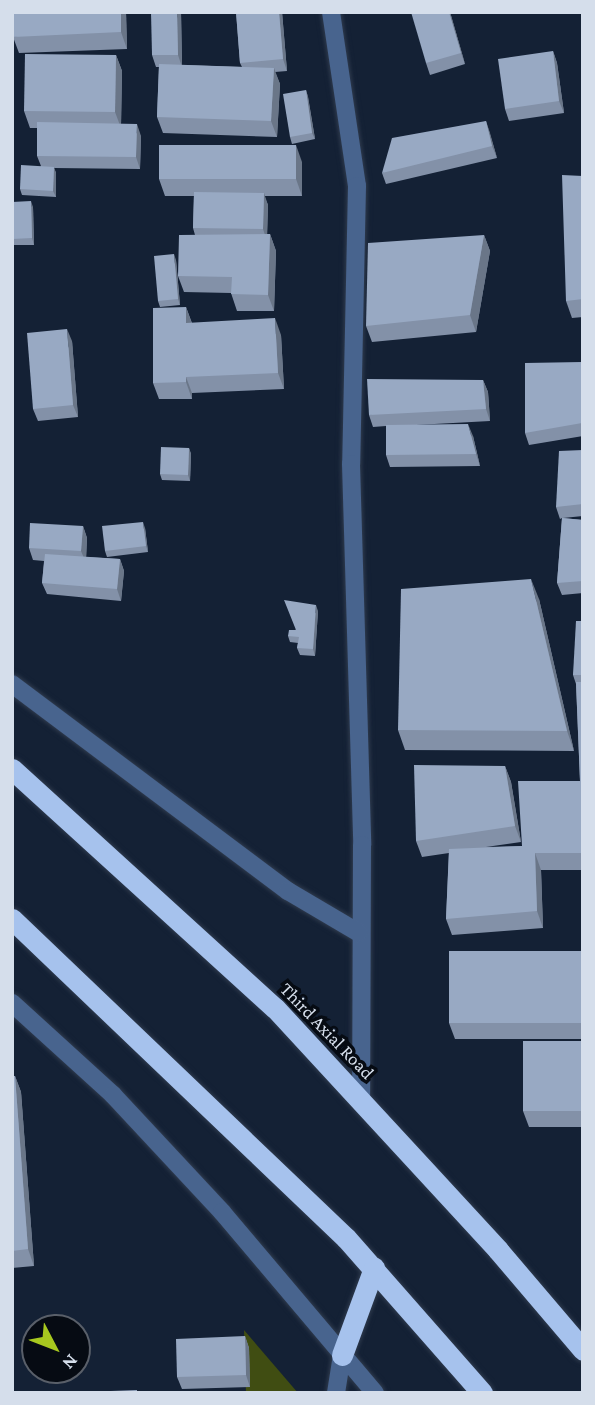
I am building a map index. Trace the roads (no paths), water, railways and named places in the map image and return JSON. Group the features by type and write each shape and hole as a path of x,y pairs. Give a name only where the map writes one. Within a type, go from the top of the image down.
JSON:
{"highway":[{"name":"Third Axial Road","path":"12,769 275,1008 361,1097 583,1350"},
{"path":"12,919 374,1268 482,1393"},
{"path":"342,1355 374,1268"}],"street":[{"path":"331,12 357,186 351,464 362,845 359,933 361,1097"},
{"path":"12,684 288,891 359,933"},
{"path":"12,1003 113,1095 222,1212 375,1393"},
{"path":"336,1393 342,1355"}]}
